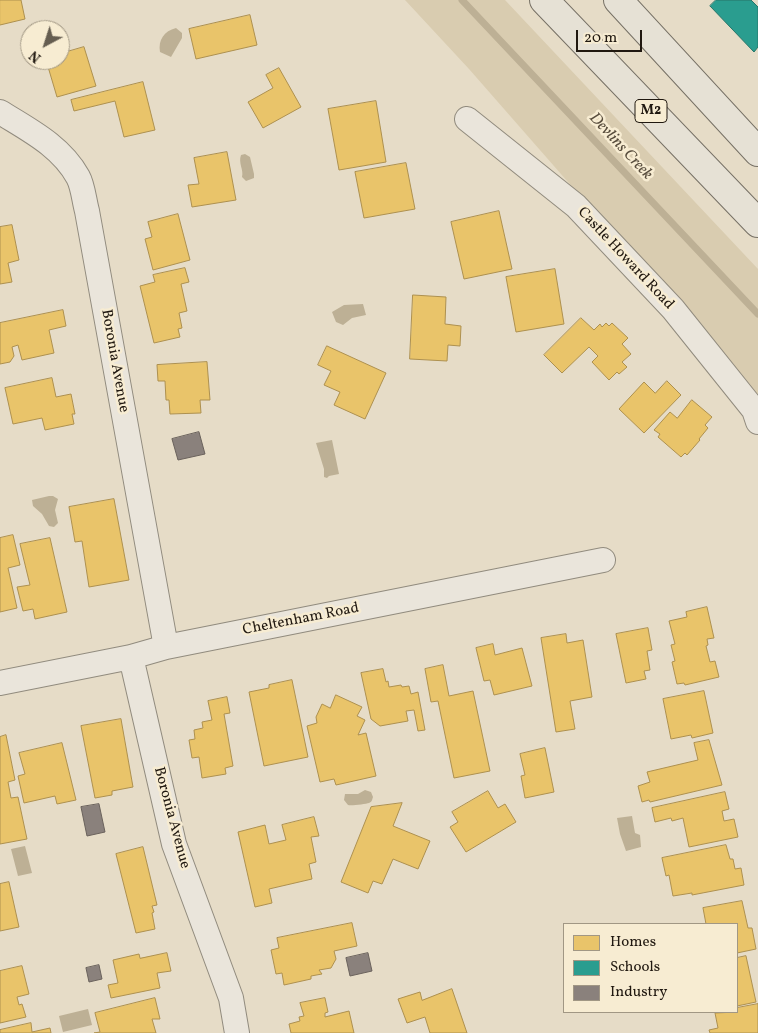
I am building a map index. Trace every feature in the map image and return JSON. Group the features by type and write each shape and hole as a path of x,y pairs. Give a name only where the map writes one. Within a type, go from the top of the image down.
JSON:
{"highway":[{"name":"M2","path":"544,0 758,223"},
{"path":"618,0 758,152"}],"street":[{"name":"Boronia Avenue","path":"0,112 43,138 64,157 78,178 87,211 166,647"},
{"name":"Castle Howard Road","path":"467,119 576,206 673,309 754,410 758,422"},
{"name":"Cheltenham Road","path":"0,683 131,658 166,647 603,560"},
{"name":"Boronia Avenue","path":"131,658 174,844 232,998 238,1033"}],"shaded area":[{"path":"405,0 505,0 758,269 758,399 469,69"},
{"path":"176,28 182,33 182,38 171,57 160,52 160,44 165,34"},
{"path":"245,154 250,157 254,174 254,178 246,181 242,177 240,161 241,155"},
{"path":"363,304 366,315 352,318 343,325 336,322 332,312 344,305"},
{"path":"332,440 339,474 327,478 324,477 324,469 316,443"},
{"path":"49,496 58,499 55,510 58,523 54,527 49,526 42,514 33,506 32,500"},
{"path":"365,790 371,792 373,797 370,803 348,805 344,800 345,794 358,794"},
{"path":"632,816 635,833 640,835 641,847 626,851 617,818"},
{"path":"25,846 32,873 18,876 11,849"},
{"path":"88,1009 92,1025 63,1032 59,1016"}],"building: Homes":[{"path":"0,0 21,0 25,19 0,25"},
{"path":"250,15 257,45 196,59 189,29"},
{"path":"84,47 96,86 57,97 49,70 70,70 70,51"},
{"path":"279,68 301,107 263,128 248,102 273,88 266,75"},
{"path":"143,82 155,130 124,137 115,101 74,111 71,100"},
{"path":"376,101 386,162 339,170 328,109"},
{"path":"227,152 236,200 192,207 188,185 199,184 194,158"},
{"path":"406,163 415,209 364,218 355,172"},
{"path":"499,211 512,269 464,279 451,222"},
{"path":"178,214 190,260 153,270 145,239 152,237 148,222"},
{"path":"12,225 19,260 8,263 12,282 0,284 0,227"},
{"path":"185,268 189,282 181,284 187,311 179,313 182,328 178,329 180,337 154,343 140,286 155,282 153,275"},
{"path":"555,269 564,324 516,332 506,277"},
{"path":"413,295 446,297 445,324 461,326 460,346 448,345 447,361 410,359"},
{"path":"63,310 66,326 49,330 54,353 22,360 18,345 12,347 14,356 10,362 0,364 0,323"},
{"path":"581,318 594,330 600,324 602,327 606,323 609,326 612,323 628,338 622,344 631,354 622,362 627,367 619,374 617,372 609,380 592,362 598,356 589,347 562,373 544,355"},
{"path":"327,346 386,373 365,419 334,405 340,392 324,385 331,371 318,365"},
{"path":"207,362 210,400 200,400 201,413 170,414 169,400 166,400 165,381 158,381 157,365"},
{"path":"52,378 56,397 71,394 75,414 72,414 74,424 45,430 42,418 13,424 5,388"},
{"path":"667,381 681,395 644,433 619,409 644,382 655,393"},
{"path":"692,400 712,417 705,425 708,428 700,440 687,455 685,453 681,457 658,437 660,434 654,430 670,412 677,418"},
{"path":"114,499 129,580 89,587 82,541 75,542 69,507"},
{"path":"13,535 20,565 8,568 17,608 0,612 0,538"},
{"path":"50,538 67,612 35,619 33,609 23,611 17,587 30,585 20,544"},
{"path":"707,607 714,638 707,639 708,645 706,646 710,662 715,661 719,677 685,685 684,683 677,684 672,662 675,661 671,645 675,644 669,621 687,617 686,612"},
{"path":"648,628 652,650 647,651 650,670 644,671 646,679 626,683 616,634"},
{"path":"566,634 567,643 583,640 592,697 570,701 575,729 556,732 541,638"},
{"path":"493,644 495,655 522,648 532,686 494,695 490,680 484,681 476,648"},
{"path":"443,665 449,696 473,691 490,771 454,778 438,701 431,702 425,669"},
{"path":"383,669 389,687 409,686 411,694 418,692 425,730 418,731 414,710 406,711 408,721 380,726 371,719 361,673"},
{"path":"292,680 308,757 264,766 249,692 269,688 269,685"},
{"path":"704,691 713,733 692,738 691,735 671,739 663,699"},
{"path":"336,695 362,707 357,716 365,720 358,735 366,733 376,776 336,785 334,779 320,782 307,726 317,723 316,717 322,704 330,708"},
{"path":"227,697 230,713 224,714 233,766 225,768 226,774 202,778 199,757 192,758 189,740 195,739 194,730 203,728 202,722 212,720 208,701"},
{"path":"121,719 133,787 112,791 112,795 95,798 81,726"},
{"path":"6,735 15,780 8,782 11,798 18,797 27,839 0,844 0,737"},
{"path":"709,740 722,785 650,802 649,800 642,802 638,786 650,782 647,772 698,760 694,743"},
{"path":"62,743 76,800 57,804 55,796 24,803 18,776 25,774 19,753"},
{"path":"545,748 554,792 525,798 521,776 525,775 520,754"},
{"path":"488,791 498,808 505,804 516,822 466,852 450,827 458,822 452,812"},
{"path":"725,792 729,809 722,811 724,821 734,819 738,837 689,847 683,818 672,821 671,818 655,822 652,808"},
{"path":"402,803 393,826 430,841 418,869 393,859 382,884 373,881 368,893 341,882 371,807"},
{"path":"314,817 319,836 311,837 316,862 309,864 312,879 269,889 272,903 255,907 238,832 265,825 269,844 286,840 282,825"},
{"path":"726,845 730,859 733,859 735,869 741,868 744,885 692,895 692,893 673,896 669,875 666,876 662,858"},
{"path":"143,847 157,905 152,906 155,929 136,933 116,854"},
{"path":"9,882 19,927 0,931 0,884"},
{"path":"742,901 748,928 752,928 756,949 738,953 738,923 706,923 703,908"},
{"path":"352,923 357,946 334,951 336,959 331,968 319,970 322,974 311,976 311,979 284,985 282,973 276,974 271,950 279,948 277,938"},
{"path":"167,953 171,971 157,973 160,988 111,998 108,985 118,983 113,960 139,954 140,958"},
{"path":"746,956 756,1002 738,1006 738,958"},
{"path":"22,966 29,994 17,997 19,1005 22,1004 26,1017 0,1023 0,971"},
{"path":"452,989 467,1033 430,1033 425,1017 407,1023 398,999 420,992 422,1000"},
{"path":"155,998 160,1019 152,1019 156,1033 94,1033 100,1032 95,1013"},
{"path":"325,998 328,1012 325,1013 325,1017 349,1011 354,1033 291,1033 289,1024 300,1021 299,1017 304,1016 300,1003"},
{"path":"758,1004 758,1033 710,1033 709,1030 718,1028 715,1013 738,1013 738,1008"},
{"path":"31,1023 32,1032 50,1028 51,1033 0,1033 0,1030"}],"building: Schools":[{"path":"716,0 751,0 758,7 758,47 754,52 710,6"}],"building: Industry":[{"path":"199,432 205,454 178,460 172,439"},
{"path":"99,804 105,832 87,836 81,807"},
{"path":"368,953 372,971 350,976 346,958"},
{"path":"99,965 102,979 89,982 86,968"}],"waterway":[{"name":"Devlins Creek","path":"462,0 758,314"}]}
